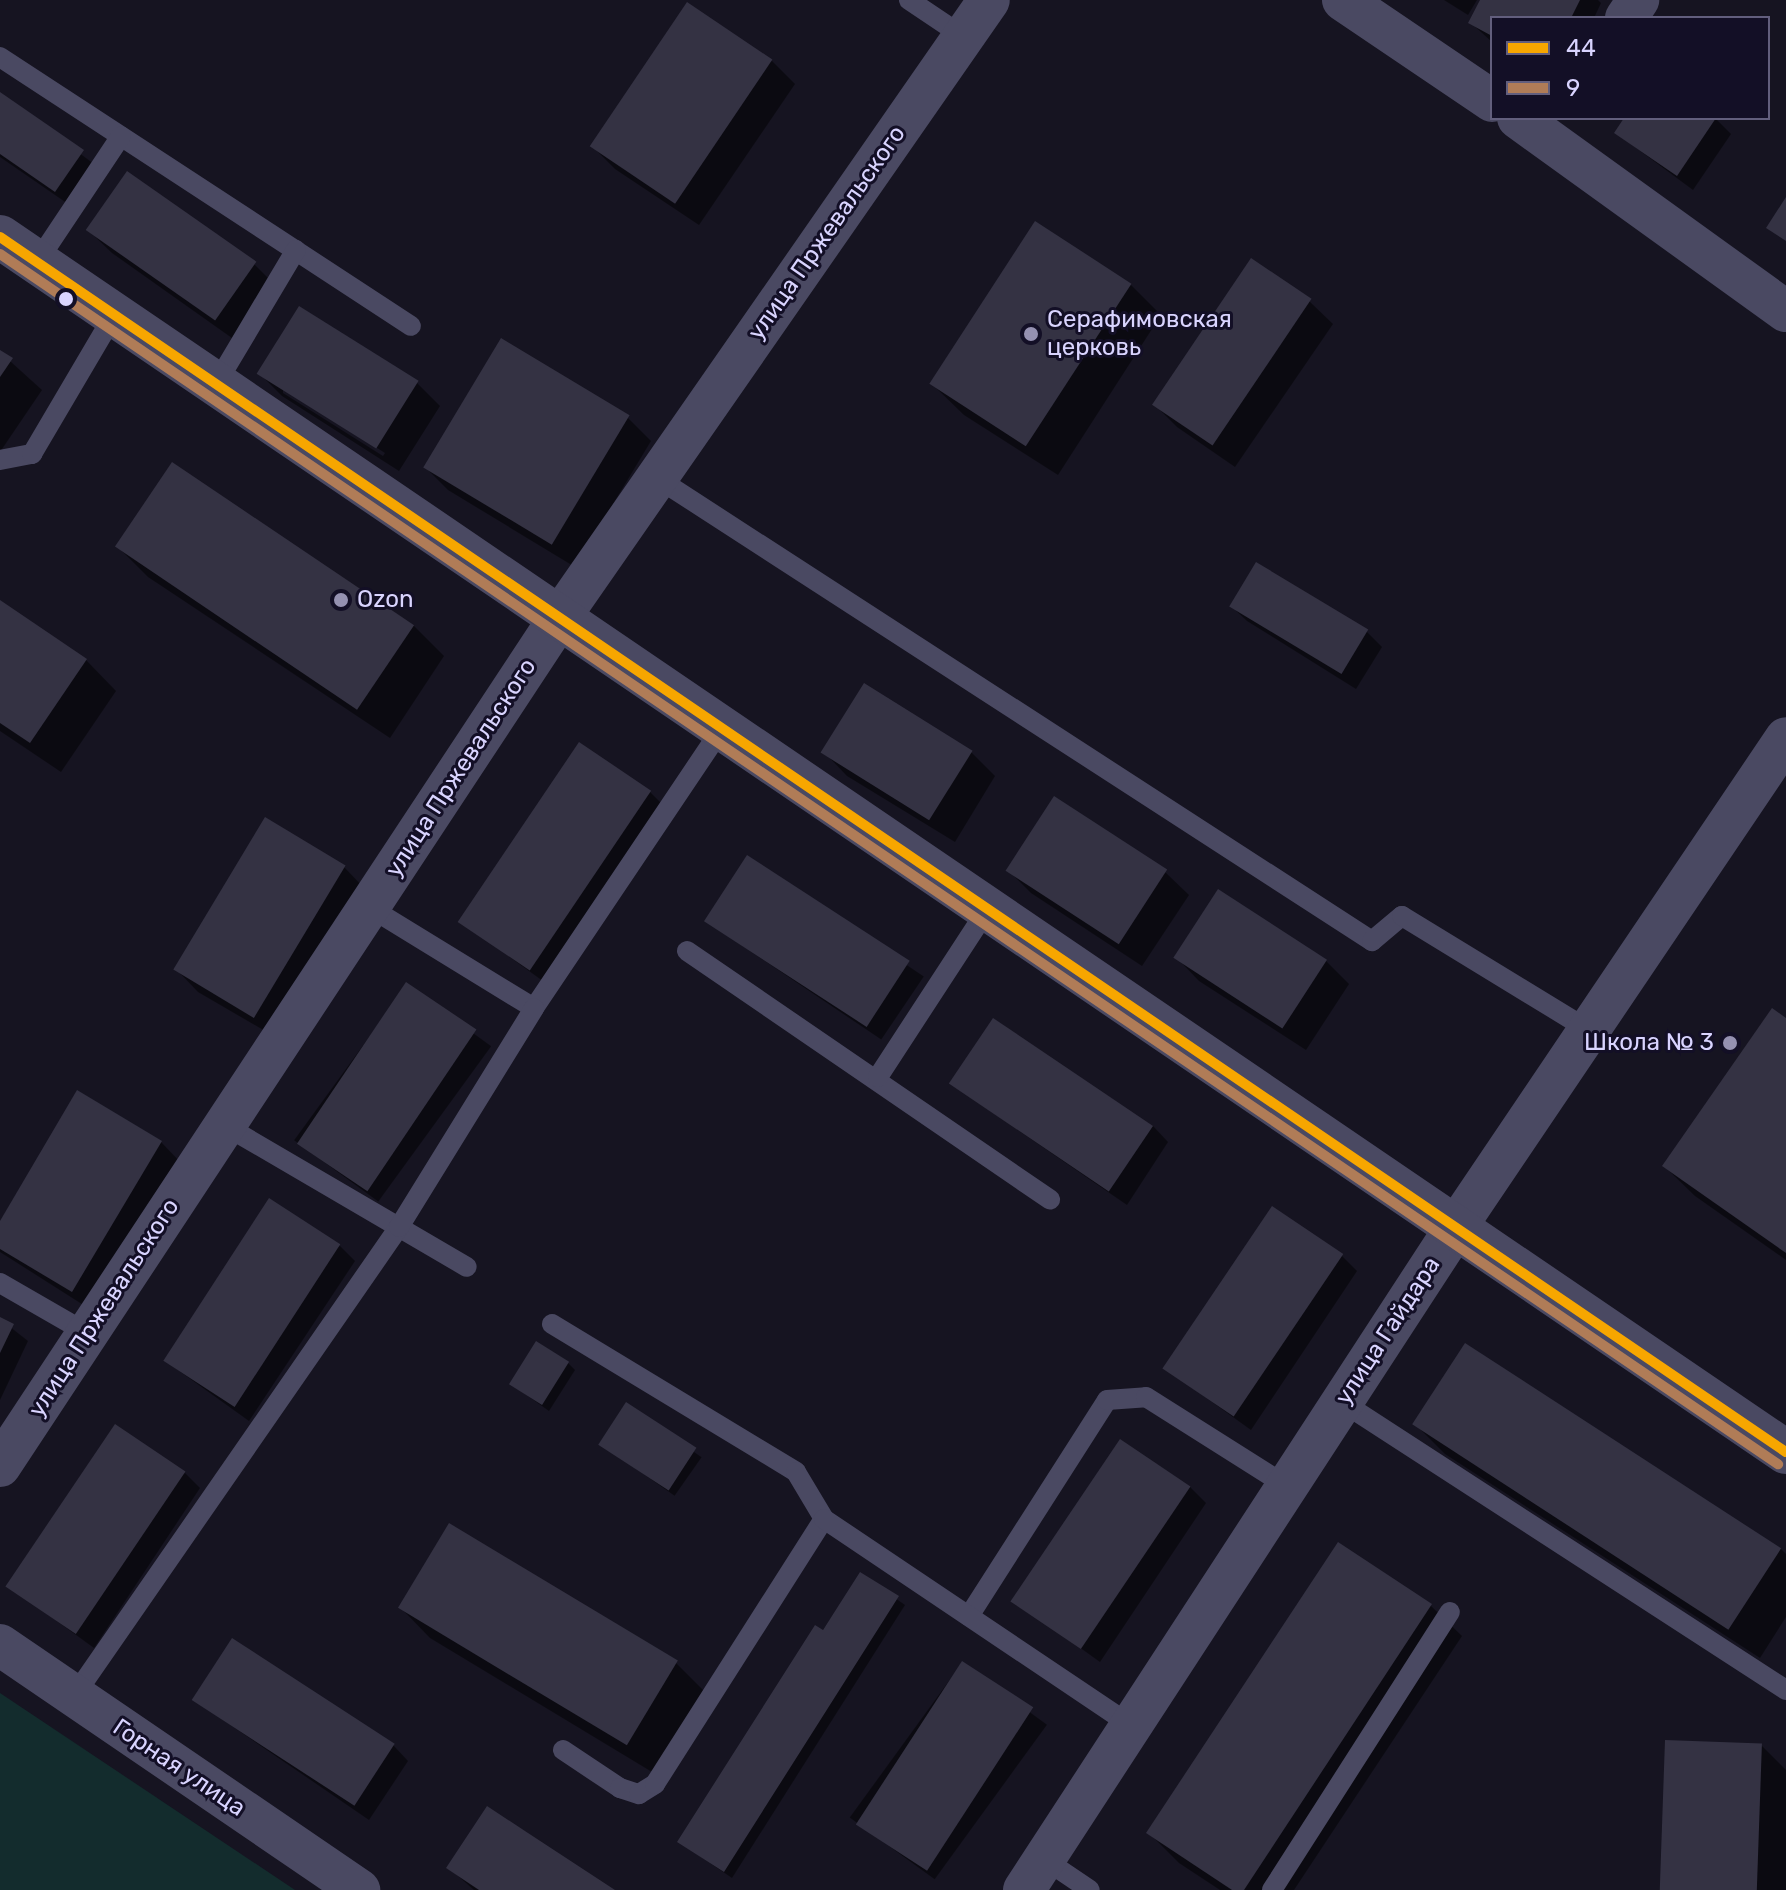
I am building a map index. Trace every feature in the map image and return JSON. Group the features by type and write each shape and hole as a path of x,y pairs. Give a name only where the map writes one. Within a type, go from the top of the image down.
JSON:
{"street":[{"name":"улица Пржевальского","path":"0,1466 560,617 989,0"},
{"path":"1343,0 1490,100"},
{"path":"1540,124 1786,311"},
{"path":"0,237 1458,1224 1786,1452"},
{"name":"улица Гайдара","path":"1034,1874 1458,1224 1786,738"},
{"name":"Горная улица","path":"0,1645 359,1890"}],"lane":[{"path":"909,0 964,37"},
{"path":"0,57 411,326"},
{"path":"37,262 121,136"},
{"path":"216,384 296,250"},
{"path":"0,460 32,454 114,315"},
{"path":"657,478 1372,941 1402,916 1589,1030"},
{"path":"74,1696 399,1227 534,1008 723,727"},
{"path":"369,907 534,1008"},
{"path":"878,1077 989,907"},
{"path":"687,951 878,1077 1050,1200"},
{"path":"224,1125 467,1267"},
{"path":"0,1283 87,1333"},
{"path":"552,1324 796,1472 824,1519 1131,1725"},
{"path":"969,1616 1107,1400 1146,1397 1287,1486"},
{"path":"1342,1402 1786,1690"},
{"path":"563,1750 620,1788 639,1794 655,1784 824,1519"},
{"path":"1272,1890 1450,1612"},
{"path":"1034,1874 1090,1890"}],"green space":[{"path":"0,1693 295,1890 0,1890"}],"building":[{"path":"1480,0 1580,0 1572,16 1490,16 1490,35 1468,23"},
{"path":"687,2 772,60 675,204 590,146"},
{"path":"0,92 84,150 55,192 0,154"},
{"path":"1623,120 1715,120 1677,176 1614,133"},
{"path":"127,171 256,262 215,321 86,230"},
{"path":"1786,197 1786,241 1766,228"},
{"name":"Серафимовская церковь","path":"1035,221 1131,284 1026,446 929,384"},
{"path":"1251,258 1312,299 1213,446 1152,405"},
{"path":"299,306 419,381 376,449 257,374"},
{"path":"501,338 630,415 552,545 423,467"},
{"path":"0,350 13,358 0,377"},
{"path":"172,462 414,625 357,710 115,547"},
{"path":"1256,562 1368,629 1342,674 1229,607"},
{"path":"0,600 87,659 30,743 0,723"},
{"path":"864,683 973,751 929,820 821,753"},
{"path":"579,742 651,791 530,971 458,922"},
{"path":"1054,796 1167,870 1119,944 1006,871"},
{"path":"265,817 346,865 254,1018 173,970"},
{"path":"747,855 910,961 867,1027 704,921"},
{"path":"1218,889 1327,960 1282,1029 1173,958"},
{"path":"406,982 476,1030 367,1191 297,1144"},
{"path":"1772,1008 1786,1018 1786,1253 1662,1166"},
{"path":"993,1018 1153,1126 1109,1191 949,1083"},
{"path":"77,1090 162,1141 72,1292 0,1249 0,1221"},
{"path":"269,1198 340,1244 235,1407 163,1361"},
{"path":"1272,1206 1343,1254 1234,1417 1162,1368"},
{"path":"0,1317 14,1324 0,1353"},
{"path":"536,1341 569,1362 542,1405 509,1384"},
{"path":"1465,1343 1781,1548 1728,1630 1412,1424"},
{"path":"626,1402 696,1448 669,1491 598,1445"},
{"path":"115,1424 185,1472 76,1634 5,1586"},
{"path":"1120,1439 1190,1487 1081,1649 1010,1601"},
{"path":"449,1523 678,1661 627,1745 398,1608"},
{"path":"1338,1542 1432,1604 1244,1890 1232,1890 1146,1833"},
{"path":"860,1572 899,1596 724,1872 677,1842 815,1625 823,1630"},
{"path":"232,1638 395,1744 354,1806 192,1700"},
{"path":"962,1661 1033,1707 927,1871 856,1825"},
{"path":"1665,1740 1762,1743 1757,1890 1660,1890"},
{"path":"487,1806 615,1890 479,1890 446,1868"}],"transit line":[{"name":"44","path":"0,237 1786,1452"},
{"name":"9","path":"0,254 1778,1464"}],"place":[{"name":"Серафимовская церковь","path":"1031,334"},
{"name":"Ozon","path":"341,600"},
{"name":"Школа № 3","path":"1730,1043"}]}
